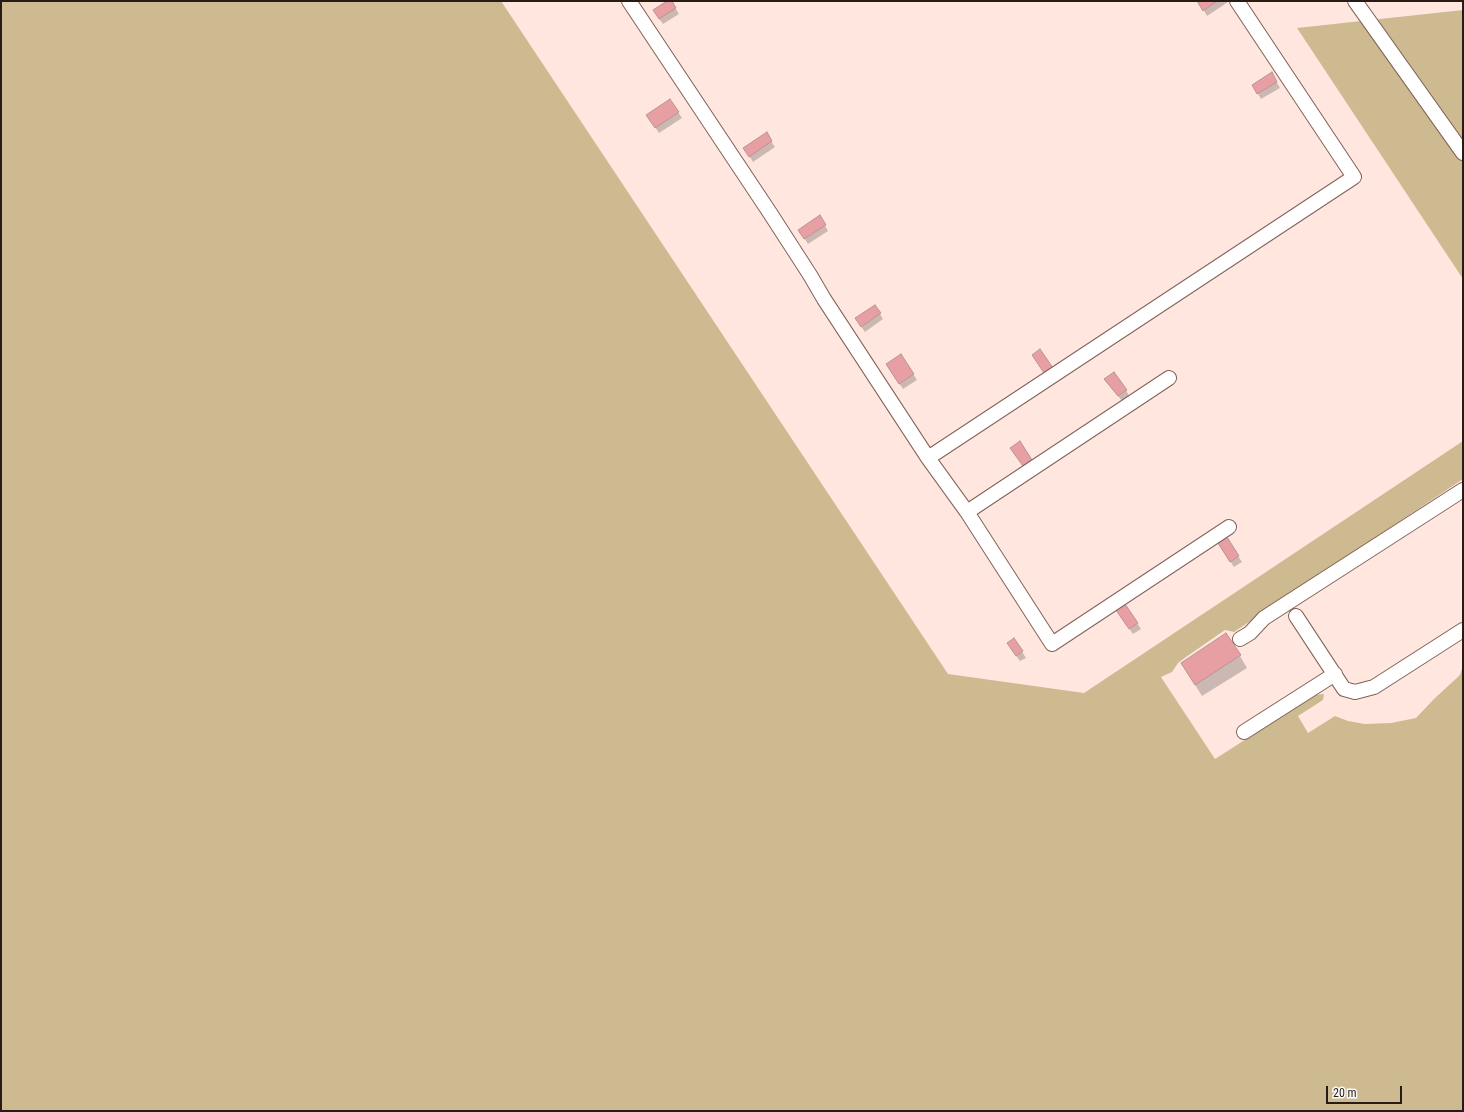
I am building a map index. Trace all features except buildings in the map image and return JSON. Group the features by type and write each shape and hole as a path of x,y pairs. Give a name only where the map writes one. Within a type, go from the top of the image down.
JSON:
{"lane":[{"path":"629,1 770,213 824,299 928,458 967,512 1052,644 1229,527"},
{"path":"928,458 1354,177 1237,1"},
{"path":"1355,1 1463,153"},
{"path":"967,512 1169,378"},
{"path":"1240,639 1250,633 1264,618 1463,490"},
{"path":"1296,616 1344,689 1355,692 1374,688 1463,630"},
{"path":"1244,732 1335,674"}],"shaded area":[{"path":"1,1 501,1 948,674 1084,693 1463,441 1463,479 1234,632 1225,630 1178,663 1172,672 1161,677 1215,759 1315,695 1324,694 1323,700 1298,716 1308,733 1335,716 1348,721 1365,724 1391,723 1416,718 1460,675 1463,666 1463,1111 1,1111"},
{"path":"1463,10 1463,279 1297,28"}]}
